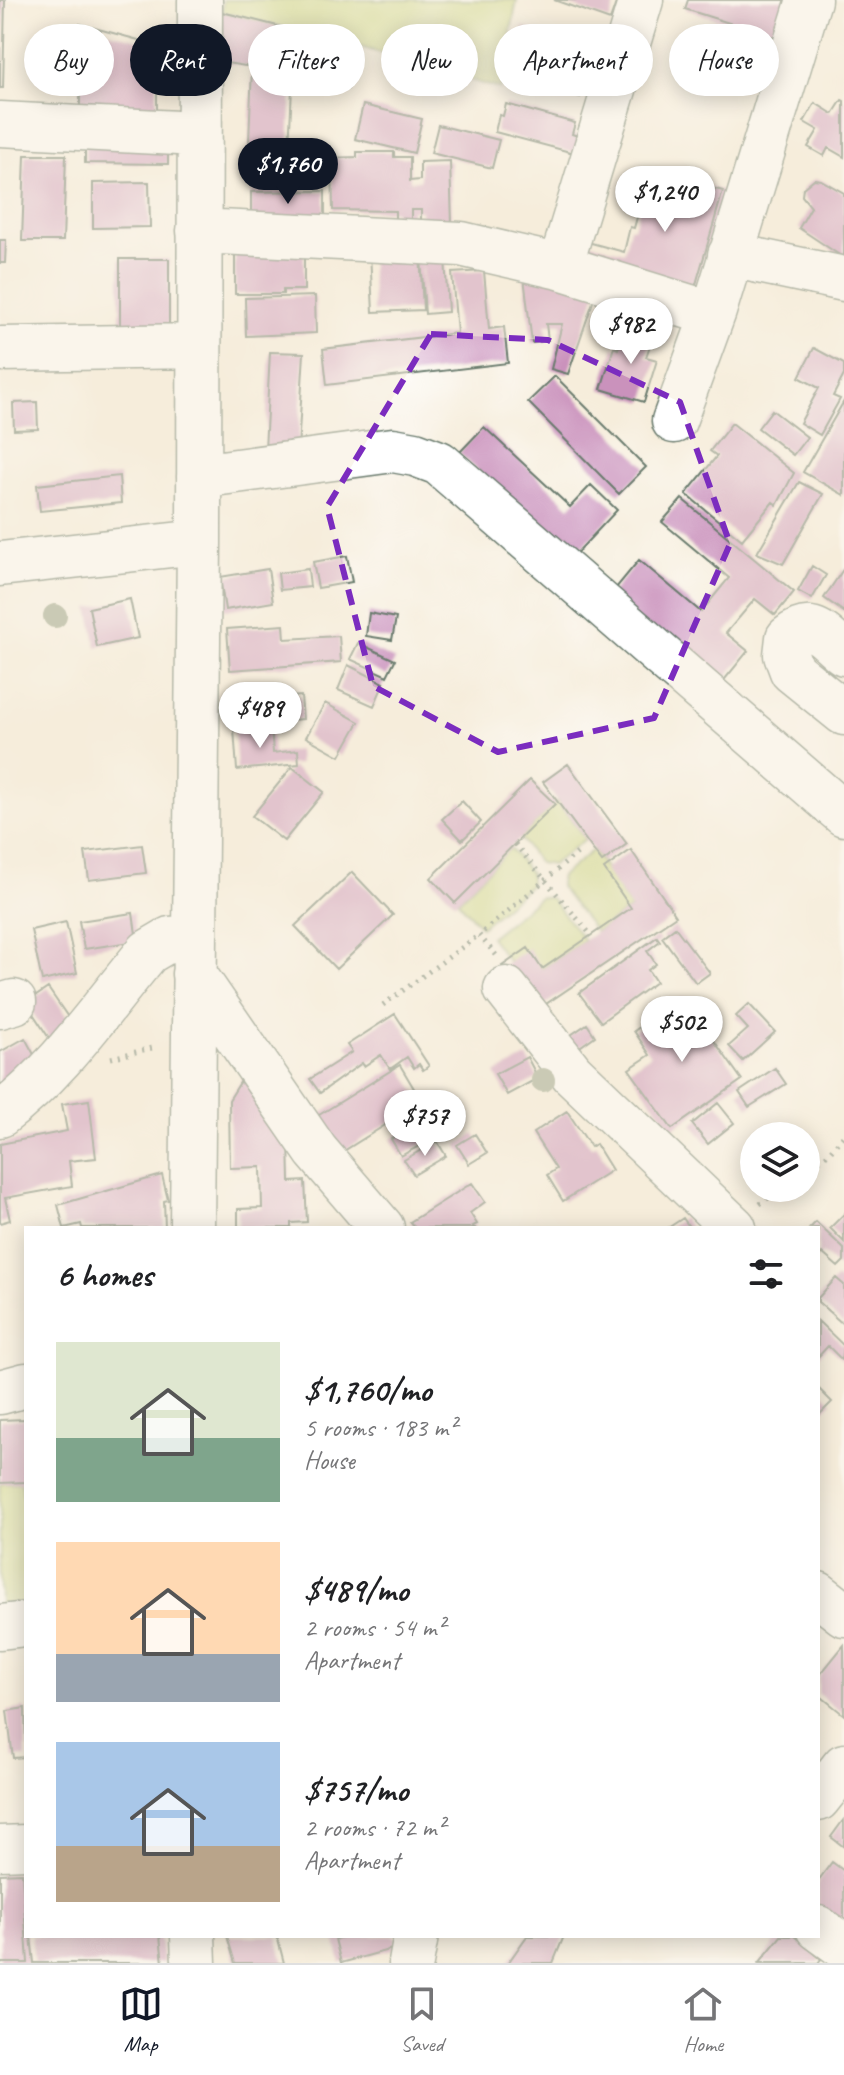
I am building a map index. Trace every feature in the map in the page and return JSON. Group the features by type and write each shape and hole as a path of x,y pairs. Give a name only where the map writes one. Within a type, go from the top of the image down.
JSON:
{"street":[{"path":"192,1226 199,542 200,0"},
{"path":"560,267 641,0"},
{"path":"674,421 714,311 809,0"},
{"path":"0,124 198,134"},
{"path":"199,231 461,244 560,267 693,308 714,311"},
{"path":"730,255 844,279"},
{"path":"0,349 199,346"},
{"path":"199,476 393,450 439,463 844,814"},
{"path":"0,564 199,542"},
{"path":"844,653 813,628 800,628 788,638 786,655 792,671 844,713"},
{"path":"0,1115 49,1071 148,952 170,939 194,956 316,1151 380,1226"},
{"path":"506,989 572,1073 730,1226"},
{"path":"0,1392 24,1386"},
{"path":"820,1596 844,1614"},
{"path":"0,1627 24,1624"},
{"path":"820,1796 844,1766"},
{"path":"0,1848 24,1847"},
{"path":"820,1929 844,1947"},
{"path":"193,1938 194,1963"},
{"path":"411,1963 416,1938"}],"path":[{"path":"515,844 591,935"},
{"path":"383,1005 479,935 581,850"},
{"path":"479,935 498,957 495,971 506,989"},
{"path":"820,1160 844,1135"}],"highlighted area":[{"path":"431,334 548,340 680,402 730,544 654,718 498,752 373,686 327,507"}],"green space":[{"path":"223,0 517,0 512,24 494,24 494,87 478,82 478,24 381,24 381,53 365,48 365,24 270,24 222,12"},
{"path":"557,801 585,839 552,865 539,863 520,838"},
{"path":"510,848 530,873 530,885 481,927 458,901"},
{"path":"593,850 631,908 596,932 560,887 560,877"},
{"path":"540,897 551,898 584,940 542,969 509,962 490,937"},
{"path":"21,1482 24,1502 24,1605 0,1609 0,1483"}],"building":[{"path":"0,0 5,0 3,88 0,88"},
{"path":"554,0 617,0 610,20"},
{"path":"688,0 789,0 779,32 779,24 733,24 685,9"},
{"path":"222,12 270,24 248,24 248,66 232,64 232,24 222,24"},
{"path":"114,33 130,38 130,96 157,96 157,117 80,115 80,96 114,96"},
{"path":"251,96 292,96 288,168 248,167"},
{"path":"842,100 844,157 828,148 824,156 808,147 818,130 804,122 815,103 833,114"},
{"path":"506,104 575,123 572,134 590,140 585,156 495,132 499,115 503,116"},
{"path":"363,105 422,119 414,153 355,139"},
{"path":"438,125 499,140 492,168 431,153"},
{"path":"85,140 168,142 168,164 85,163"},
{"path":"357,152 394,152 394,157 410,157 410,181 420,180 420,162 450,161 452,224 421,225 421,210 411,210 411,219 395,219 395,211 333,210 332,158 357,157"},
{"path":"25,155 66,155 63,241 22,241"},
{"path":"650,171 723,191 694,291 579,261 584,241 624,252"},
{"path":"814,179 844,193 844,258 799,228 811,207 802,196 803,188"},
{"path":"149,182 150,227 93,228 93,183"},
{"path":"325,191 325,221 251,222 251,192"},
{"path":"0,240 6,240 5,263 0,263"},
{"path":"235,248 304,248 304,290 283,290 283,294 235,294"},
{"path":"370,252 420,253 423,310 373,312"},
{"path":"445,256 448,312 425,314 421,258"},
{"path":"120,259 169,259 169,331 120,332"},
{"path":"523,269 596,293 568,374 551,369 562,324 546,324 548,340 532,343"},
{"path":"484,271 489,329 504,327 508,363 327,385 323,349 457,333 452,273"},
{"path":"315,296 316,333 246,336 245,298"},
{"path":"624,303 647,309 642,325 619,318"},
{"path":"626,325 654,334 646,357 657,360 644,402 601,389 614,347 618,349"},
{"path":"814,348 844,364 844,375 833,396 840,399 820,435 800,423 819,388 799,377"},
{"path":"270,352 304,353 298,449 265,450"},
{"path":"555,376 646,467 619,494 528,402"},
{"path":"844,401 844,495 803,472"},
{"path":"37,402 38,429 14,430 13,403"},
{"path":"772,410 807,437 793,455 758,428"},
{"path":"732,423 794,473 777,505 773,502 742,540 686,494 717,456 710,451"},
{"path":"484,427 570,507 591,485 617,510 571,559 459,453"},
{"path":"119,476 121,503 40,511 37,485"},
{"path":"799,482 823,494 783,564 757,553"},
{"path":"682,499 794,592 775,615 755,599 726,633 748,651 716,690 606,600 639,560 701,612 729,578 662,522"},
{"path":"347,556 352,582 318,588 313,562"},
{"path":"812,566 826,575 812,599 798,591"},
{"path":"844,568 844,612 824,598"},
{"path":"268,569 273,602 225,610 220,577"},
{"path":"308,569 310,587 280,590 278,573"},
{"path":"130,599 138,638 97,647 89,608"},
{"path":"369,613 396,618 392,640 366,636"},
{"path":"284,625 285,639 339,636 341,662 230,670 227,629"},
{"path":"358,643 395,660 387,676 350,659"},
{"path":"348,665 384,683 374,706 338,690"},
{"path":"301,696 303,719 235,725 233,702"},
{"path":"325,703 359,722 340,756 306,737"},
{"path":"271,725 273,753 298,750 299,764 237,770 234,729"},
{"path":"568,764 627,844 602,862 543,782"},
{"path":"292,767 324,792 284,841 252,816"},
{"path":"530,780 555,804 455,903 431,878"},
{"path":"462,801 481,822 462,840 442,819"},
{"path":"142,845 146,873 89,880 85,852"},
{"path":"631,850 676,916 534,1012 502,966 528,948 542,969 631,908 604,869"},
{"path":"352,872 393,915 336,969 295,926"},
{"path":"133,913 137,941 84,949 79,921"},
{"path":"66,922 77,973 42,981 31,930"},
{"path":"675,927 710,973 696,983 662,937"},
{"path":"657,937 660,941 647,951 656,964 648,970 656,982 601,1022 579,993"},
{"path":"48,988 74,1026 51,1041 26,1003"},
{"path":"683,997 742,1080 672,1129 629,1069 650,1055 634,1031"},
{"path":"749,1004 775,1032 743,1061 729,1046 748,1029 736,1016"},
{"path":"395,1014 429,1066 423,1070 419,1064 414,1068 407,1057 390,1069 381,1055 364,1066 362,1063 320,1093 310,1079 352,1052 347,1045"},
{"path":"587,1024 595,1036 574,1051 565,1039"},
{"path":"25,1038 44,1073 0,1091 0,1052"},
{"path":"527,1057 538,1078 507,1095 495,1074"},
{"path":"400,1065 422,1102 334,1157 311,1120"},
{"path":"249,1068 289,1139 290,1182 305,1181 307,1222 291,1223 291,1226 238,1226 238,1209 262,1208 261,1167 230,1168 229,1100"},
{"path":"775,1068 786,1084 749,1107 739,1092"},
{"path":"89,1100 96,1158 69,1161 72,1186 5,1198 10,1220 0,1223 0,1144 67,1131 62,1104"},
{"path":"718,1103 734,1123 708,1144 692,1124"},
{"path":"567,1111 591,1147 596,1144 612,1170 563,1201 547,1175 556,1169 533,1133"},
{"path":"422,1121 432,1139 401,1156 391,1139"},
{"path":"475,1134 487,1153 469,1164 457,1145"},
{"path":"437,1141 446,1156 414,1175 404,1160"},
{"path":"162,1175 168,1200 164,1201 165,1226 63,1226 58,1205"},
{"path":"472,1183 485,1202 470,1213 477,1224 473,1226 413,1226 410,1222"},
{"path":"844,1214 844,1242 830,1228"},
{"path":"683,1218 689,1226 671,1226"},
{"path":"816,1222 844,1249 844,1261 838,1267 822,1253 820,1256 820,1226 812,1226"},
{"path":"836,1278 844,1285 844,1325 820,1304 820,1296"},
{"path":"820,1323 844,1346 842,1360 828,1346 820,1355"},
{"path":"820,1390 832,1402 820,1414"},
{"path":"24,1419 24,1482 0,1483 0,1420"},
{"path":"844,1645 844,1715 820,1696 820,1675"},
{"path":"24,1708 24,1757 13,1758 7,1711"},
{"path":"844,1819 844,1847 831,1837"},
{"path":"832,1862 844,1871 844,1930 820,1912 820,1878"},
{"path":"22,1873 28,1963 0,1963 0,1874"},
{"path":"31,1938 160,1938 163,1963 34,1963"},
{"path":"228,1938 278,1938 284,1963 235,1963"},
{"path":"396,1938 396,1948 341,1963 335,1939"},
{"path":"526,1938 563,1938 553,1963 508,1963"},
{"path":"779,1938 796,1938 821,1959 818,1963 759,1963"}]}
